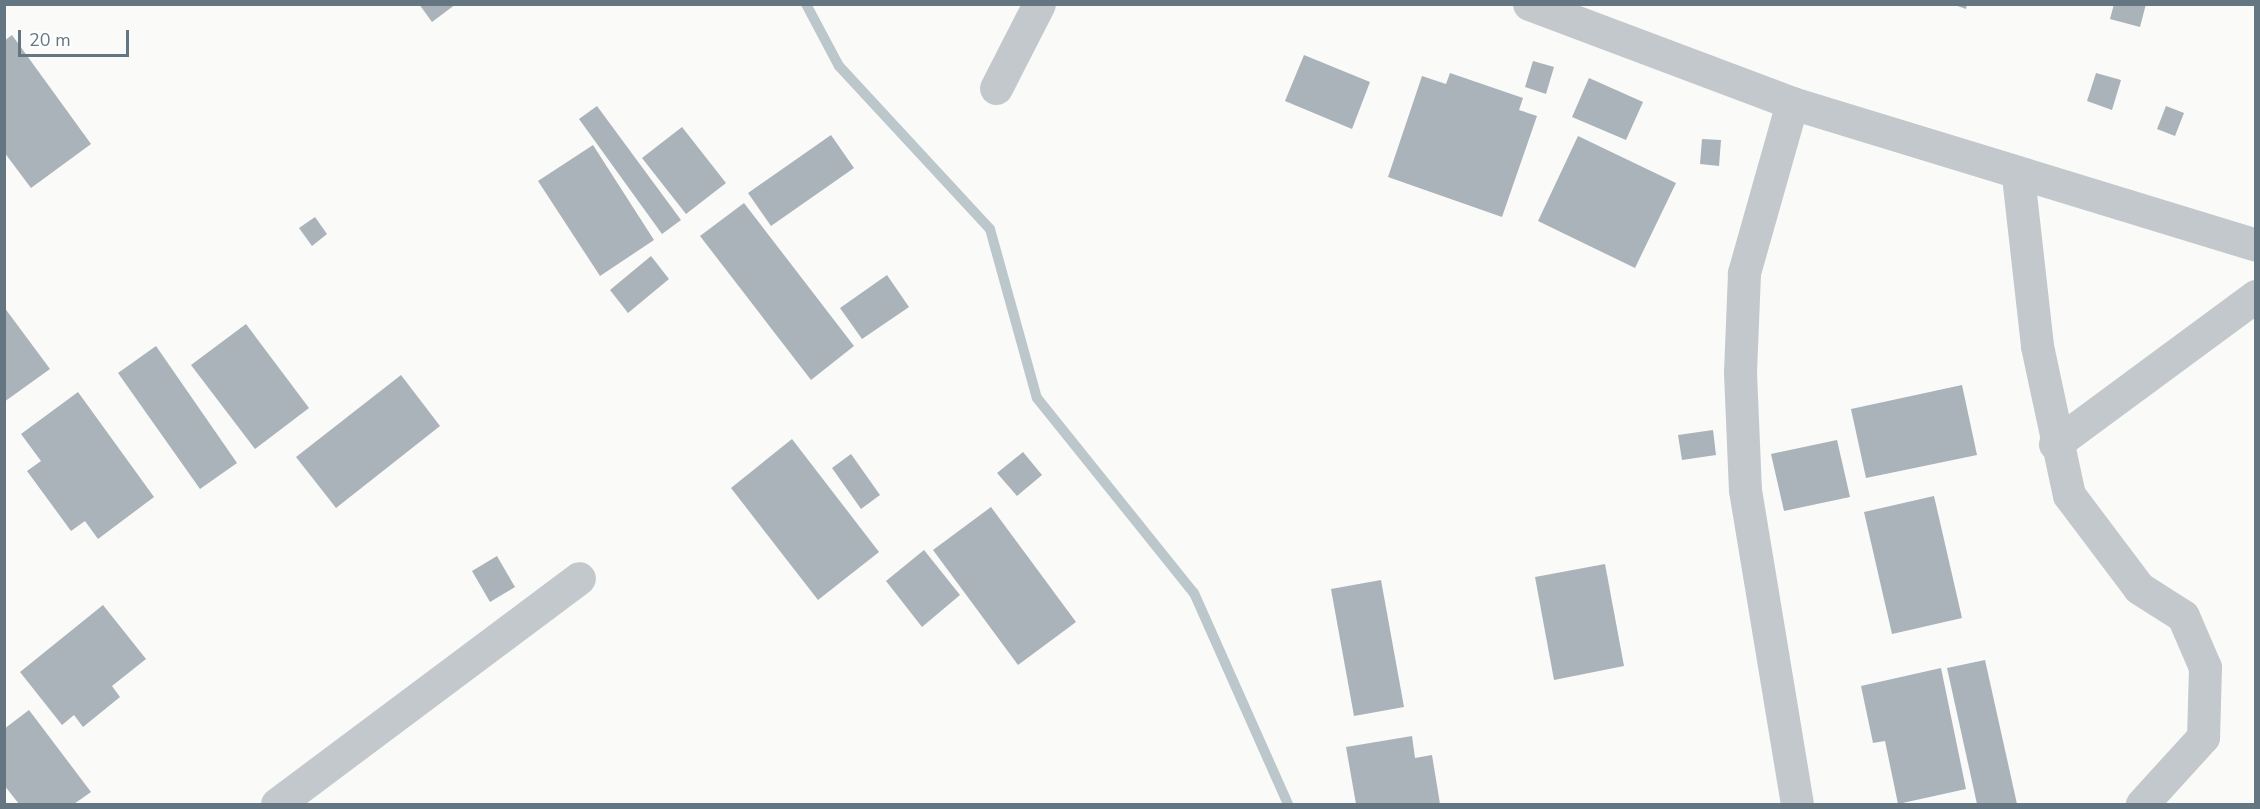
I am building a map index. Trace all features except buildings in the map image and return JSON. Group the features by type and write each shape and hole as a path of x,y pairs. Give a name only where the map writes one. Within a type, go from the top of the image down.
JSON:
{"street":[{"path":"996,88 1039,4"},
{"path":"1529,4 1792,103 2018,176 2256,244"},
{"path":"1792,103 1744,273 1740,372 1745,490 1797,804"},
{"path":"2018,176 2055,444 2069,495 2139,588 2183,616 2205,667 2204,737 2142,804"},
{"path":"2055,444 2256,296"},
{"path":"277,804 579,578"}],"waterway":[{"path":"806,4 839,66 990,229 1037,398 1194,593 1288,804"}]}
